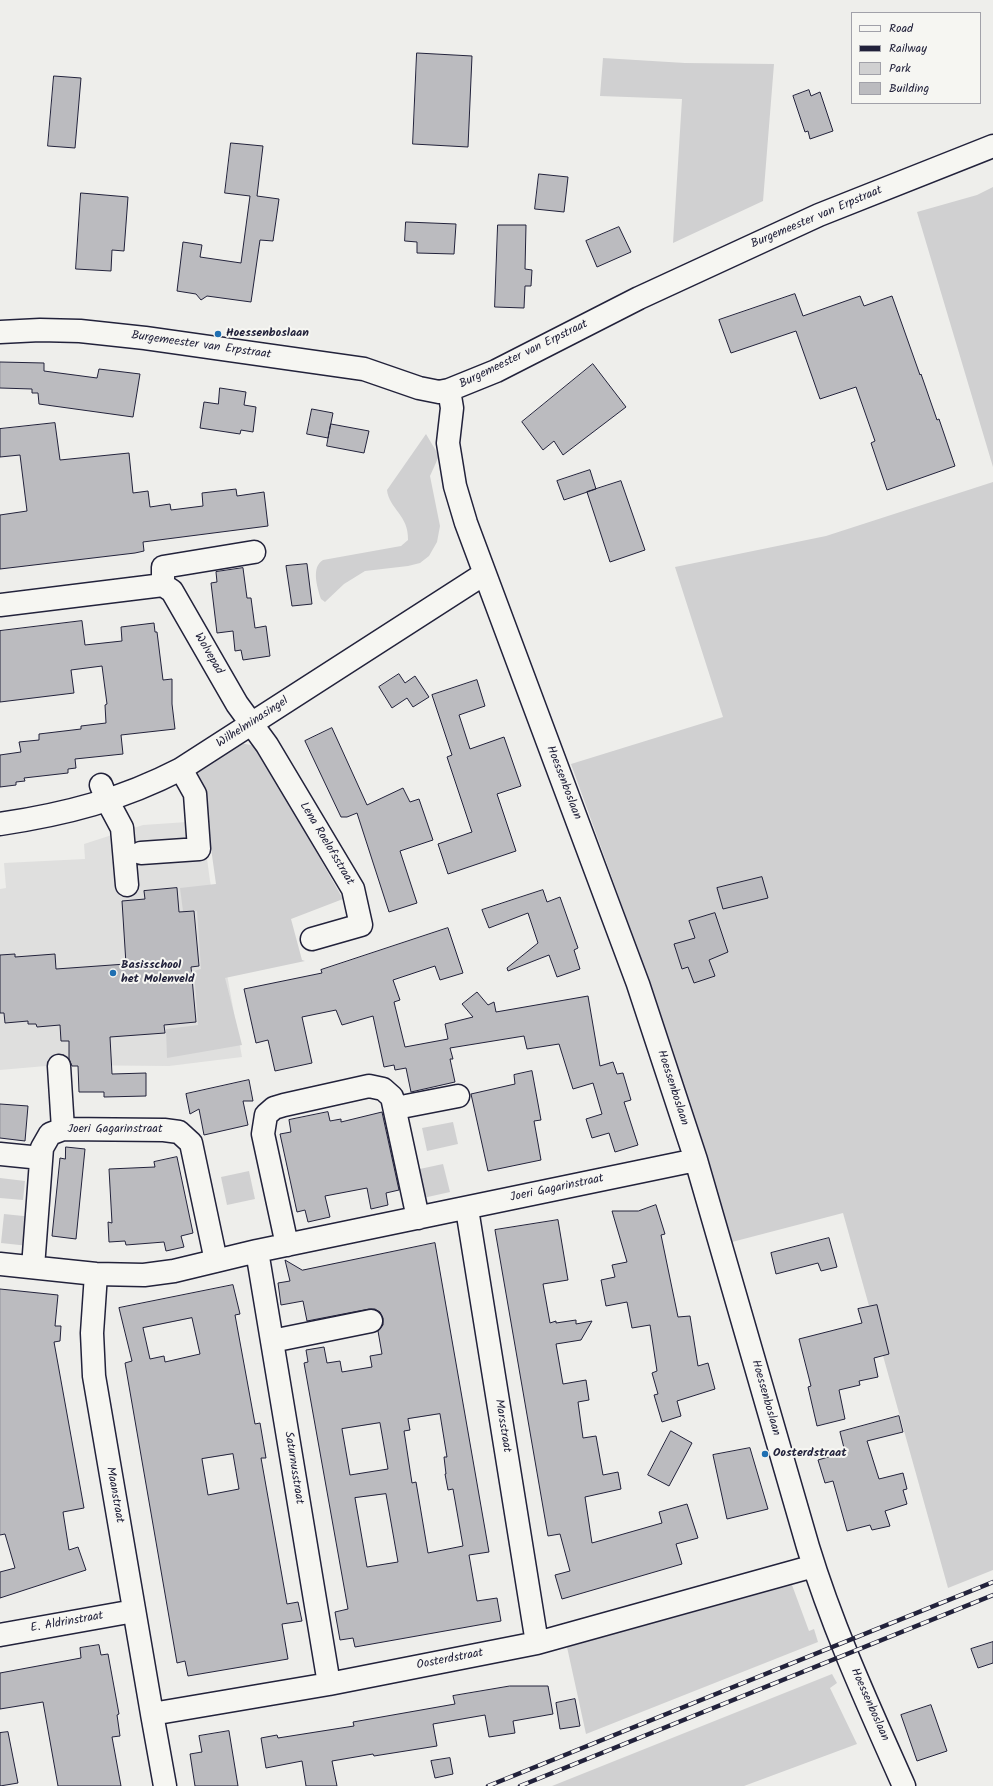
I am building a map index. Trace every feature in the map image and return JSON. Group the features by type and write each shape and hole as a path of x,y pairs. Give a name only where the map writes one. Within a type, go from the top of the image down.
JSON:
{"street":[{"name":"Burgemeester van Erpstraat","path":"0,332 40,330 80,331 145,338 364,368 419,388 440,392 449,390 496,371 639,298 819,215 993,146"},
{"name":"Hoessenboslaan","path":"449,390 452,408 448,443 454,486 484,574 638,984 696,1160 814,1566 829,1610 904,1786"},
{"path":"0,605 164,585 163,567 254,552"},
{"name":"Wilhelminasingel","path":"0,824 70,811 104,793 152,784 181,769 484,574"},
{"name":"Wolvepad","path":"164,585 172,591 237,704 252,724"},
{"name":"Lena Roelofsstraat","path":"252,724 267,745 353,889 361,925 312,939"},
{"path":"141,853 199,849 195,794 181,769"},
{"path":"104,793 122,828 127,885"},
{"path":"59,1066 63,1129"},
{"path":"287,1245 263,1134 266,1116 274,1108 284,1105 369,1086 383,1089 392,1097 396,1108 418,1218"},
{"path":"396,1108 458,1096"},
{"name":"Joeri Gagarinstraat","path":"33,1267 42,1148 50,1134 63,1129 164,1130 178,1132 191,1143 216,1261"},
{"path":"0,1154 42,1158"},
{"name":"Joeri Gagarinstraat","path":"0,1264 96,1274 144,1275 174,1271 287,1245 696,1160"},
{"name":"Marsstraat","path":"467,1208 537,1642"},
{"name":"Saturnusstraat","path":"257,1252 329,1684"},
{"name":"Maanstraat","path":"96,1274 92,1333 94,1376 152,1714"},
{"path":"272,1341 371,1321"},
{"name":"Oosterdstraat","path":"152,1714 329,1684 537,1642 814,1566"},
{"name":"E. Aldrinstraat","path":"0,1635 134,1612"},
{"path":"152,1714 165,1786"}],"shaded area":[{"name":"Basisschool het Molenveld","path":"202,821 210,881 242,1057 169,1066 57,1065 0,1070 0,889 6,888 4,863 85,859 84,844 143,825"}],"green space":[{"path":"603,58 685,63 774,64 763,201 673,243 682,99 600,96"},
{"path":"993,187 993,467 917,212 977,195"},
{"path":"426,434 439,456 430,476 440,526 437,542 429,556 420,563 408,566 365,571 344,584 325,602 321,599 316,578 317,567 323,560 401,546 408,540 405,524 391,502 387,490"},
{"path":"993,482 993,1570 948,1588 843,1213 732,1242 676,1061 571,764 723,717 675,567 826,536"},
{"path":"240,743 256,746 343,899 291,919 302,960 305,961 225,978 242,1045 167,1058 166,1029 198,1025 194,971 201,969 197,911 183,911 180,888 216,884 203,791 192,775"},
{"path":"453,1122 458,1144 427,1151 422,1128"},
{"path":"443,1164 450,1192 423,1198 415,1170"},
{"path":"249,1171 255,1199 227,1205 221,1177"},
{"path":"0,1178 25,1181 23,1200 0,1198"},
{"path":"4,1214 33,1217 29,1246 1,1243"},
{"path":"792,1585 809,1631 814,1629 818,1642 586,1734 567,1647"},
{"path":"832,1674 837,1683 830,1688 857,1744 744,1786 552,1786"}],"building":[{"path":"417,53 472,56 468,147 413,144"},
{"path":"54,76 81,78 75,148 48,146"},
{"path":"809,90 811,96 820,92 833,131 810,139 808,131 805,132 793,96"},
{"path":"231,143 263,146 257,196 279,199 273,241 260,240 251,302 207,296 201,300 196,294 177,291 183,242 202,245 200,257 241,263 250,196 225,193"},
{"path":"539,174 568,177 564,212 535,209"},
{"path":"81,193 128,197 124,251 112,250 111,271 76,269"},
{"path":"406,222 456,224 454,254 417,253 417,242 405,241"},
{"path":"498,225 526,225 525,269 532,270 531,286 525,286 524,308 495,307"},
{"path":"619,227 631,252 597,267 586,241"},
{"path":"795,294 803,316 860,296 864,306 892,296 937,420 939,419 955,466 887,490 871,443 875,441 856,387 820,399 796,331 731,353 719,320"},
{"path":"0,362 44,363 44,371 97,378 99,369 140,374 133,417 39,404 38,393 32,393 32,389 0,388"},
{"path":"593,364 626,407 563,455 554,441 543,450 522,422"},
{"path":"220,388 246,392 244,405 256,407 253,432 241,430 240,434 200,428 204,402 218,404"},
{"path":"312,409 333,413 328,438 307,434"},
{"path":"55,423 60,460 129,453 133,493 148,491 150,507 170,504 171,510 203,506 202,493 236,489 237,496 264,492 268,526 143,542 144,551 135,553 0,569 0,515 27,511 20,455 0,457 0,429"},
{"path":"331,424 369,431 364,453 327,446"},
{"path":"590,470 596,489 564,500 557,481"},
{"path":"621,481 645,550 610,562 587,492"},
{"path":"307,564 312,604 292,606 286,566"},
{"path":"243,568 247,598 251,598 255,628 266,626 270,656 243,660 241,650 235,651 233,631 217,633 211,583 217,582 216,572"},
{"path":"82,621 85,645 122,641 121,627 154,623 155,632 157,632 163,680 172,679 172,704 175,729 121,735 123,754 75,759 76,768 68,769 68,773 24,778 25,781 16,782 16,785 0,787 0,755 21,752 19,742 39,740 39,734 81,729 81,726 106,723 105,705 107,704 102,666 71,670 74,693 0,702 0,631"},
{"path":"399,674 405,683 415,676 429,697 413,707 407,698 392,708 379,687"},
{"path":"477,680 485,706 459,715 470,749 504,737 521,786 497,794 516,851 448,874 438,844 472,832 447,757 452,755 432,695"},
{"path":"332,728 367,805 403,788 410,802 419,799 433,840 400,851 417,903 389,912 357,813 347,817 341,817 305,741"},
{"path":"762,877 768,898 723,909 717,888"},
{"path":"177,888 179,912 194,911 199,966 191,967 196,1022 164,1025 165,1033 110,1037 112,1074 146,1073 146,1096 104,1097 104,1092 79,1092 78,1066 72,1066 69,1059 69,1041 61,1041 60,1025 37,1027 36,1024 28,1024 28,1021 5,1023 4,1013 0,1013 0,955 15,954 15,957 55,954 56,969 126,964 122,901 145,899 144,891"},
{"path":"543,890 547,902 560,897 578,948 574,950 580,969 557,977 549,955 508,971 507,968 538,943 528,913 489,928 482,910"},
{"path":"715,913 728,952 709,960 715,976 694,983 688,967 682,969 674,944 695,938 689,921"},
{"path":"448,928 463,973 440,980 435,966 393,980 400,1000 394,1002 405,1047 448,1039 445,1024 473,1017 462,1004 477,992 488,1005 494,1002 496,1012 588,996 600,1066 613,1062 617,1074 623,1073 631,1100 624,1102 638,1145 615,1152 609,1133 592,1138 586,1119 602,1114 593,1083 573,1089 559,1044 527,1049 524,1036 450,1048 453,1059 450,1059 455,1082 411,1092 406,1068 395,1070 394,1065 384,1067 373,1016 342,1025 336,1010 302,1017 312,1063 275,1071 268,1040 256,1043 244,989 322,973 321,970"},
{"path":"532,1071 541,1120 534,1121 541,1160 488,1171 471,1094 515,1084 514,1075"},
{"path":"249,1080 253,1101 243,1101 248,1125 204,1135 199,1109 190,1114 186,1094"},
{"path":"0,1104 28,1106 25,1141 0,1138"},
{"path":"328,1112 330,1121 341,1119 341,1122 382,1112 399,1190 386,1193 388,1205 371,1209 367,1188 325,1196 330,1217 308,1222 305,1210 297,1212 280,1134 291,1132 289,1120"},
{"path":"66,1147 85,1149 76,1239 52,1236 60,1158 65,1159"},
{"path":"177,1157 193,1233 181,1236 184,1247 166,1251 164,1242 126,1245 125,1241 109,1242 108,1222 112,1223 109,1169 155,1167 154,1162"},
{"path":"656,1205 665,1234 661,1235 678,1317 690,1316 698,1366 708,1363 715,1389 677,1401 681,1416 662,1422 654,1395 658,1394 652,1373 657,1371 650,1325 632,1328 627,1302 606,1306 601,1280 615,1277 612,1265 627,1262 612,1211 638,1211"},
{"path":"558,1220 568,1280 543,1284 550,1323 556,1321 556,1323 576,1320 576,1324 592,1321 581,1340 556,1344 563,1384 586,1380 589,1400 578,1402 583,1438 596,1436 603,1475 618,1472 621,1489 585,1497 592,1543 662,1523 659,1512 687,1504 698,1538 676,1544 682,1564 562,1599 555,1575 570,1571 560,1534 548,1536 495,1230"},
{"path":"829,1238 837,1267 821,1271 818,1263 776,1274 771,1253"},
{"path":"435,1243 489,1552 469,1555 477,1601 497,1598 501,1621 355,1647 353,1638 340,1640 335,1612 348,1609 304,1363 308,1362 306,1350 324,1347 327,1363 340,1361 342,1372 372,1367 370,1356 382,1354 378,1331 383,1325 383,1318 380,1312 375,1309 369,1309 307,1321 303,1301 281,1305 278,1283 290,1281 285,1260 302,1270","holes":["440,1414 447,1457 444,1457 445,1474 448,1490 453,1489 463,1546 428,1553 416,1482 412,1483 404,1431 410,1430 408,1419","380,1423 388,1469 350,1475 342,1429","386,1494 398,1562 367,1567 355,1498"]},
{"path":"233,1285 240,1314 235,1315 255,1424 260,1423 266,1458 261,1458 287,1604 298,1602 302,1621 282,1624 288,1659 188,1676 185,1661 177,1663 125,1363 132,1361 119,1308","holes":["192,1318 200,1354 165,1362 164,1356 150,1359 143,1328","233,1454 239,1489 208,1495 202,1459"]},
{"path":"0,1289 58,1295 55,1326 61,1326 60,1341 54,1342 84,1508 63,1512 69,1550 78,1547 86,1570 0,1598 0,1572 15,1568 5,1534 0,1535"},
{"path":"877,1305 889,1354 874,1358 878,1377 859,1381 860,1385 839,1390 845,1419 817,1426 808,1387 811,1386 799,1339 862,1323 858,1309"},
{"path":"899,1416 903,1432 867,1441 879,1479 903,1473 907,1489 903,1490 907,1504 885,1511 890,1526 872,1530 870,1525 847,1531 833,1481 825,1483 818,1460 845,1452 840,1432"},
{"path":"671,1431 692,1443 669,1486 648,1475"},
{"path":"750,1448 768,1509 727,1519 713,1455"},
{"path":"993,1642 993,1663 978,1668 971,1649"},
{"path":"99,1645 101,1655 108,1654 119,1714 117,1715 120,1736 112,1737 121,1786 58,1786 43,1702 0,1709 0,1673 81,1658 80,1648"},
{"path":"510,1686 548,1686 553,1714 513,1721 515,1733 489,1737 485,1715 433,1724 437,1746 332,1761 337,1786 306,1786 302,1761 266,1768 261,1738 277,1735 278,1738 354,1726 353,1722 455,1704 453,1696"},
{"path":"575,1699 580,1726 560,1729 556,1703"},
{"path":"931,1705 947,1751 917,1761 901,1715"},
{"path":"229,1731 238,1786 195,1786 190,1754 202,1752 199,1736"},
{"path":"8,1732 18,1783 0,1786 0,1733"},
{"path":"450,1758 453,1774 435,1778 431,1761"}],"railway":[{"path":"488,1786 993,1582"},
{"path":"520,1786 993,1595"}],"place":[{"name":"Hoessenboslaan","path":"218,334"},
{"name":"Basisschool het Molenveld","path":"113,973"},
{"name":"Oosterdstraat","path":"765,1454"}]}
